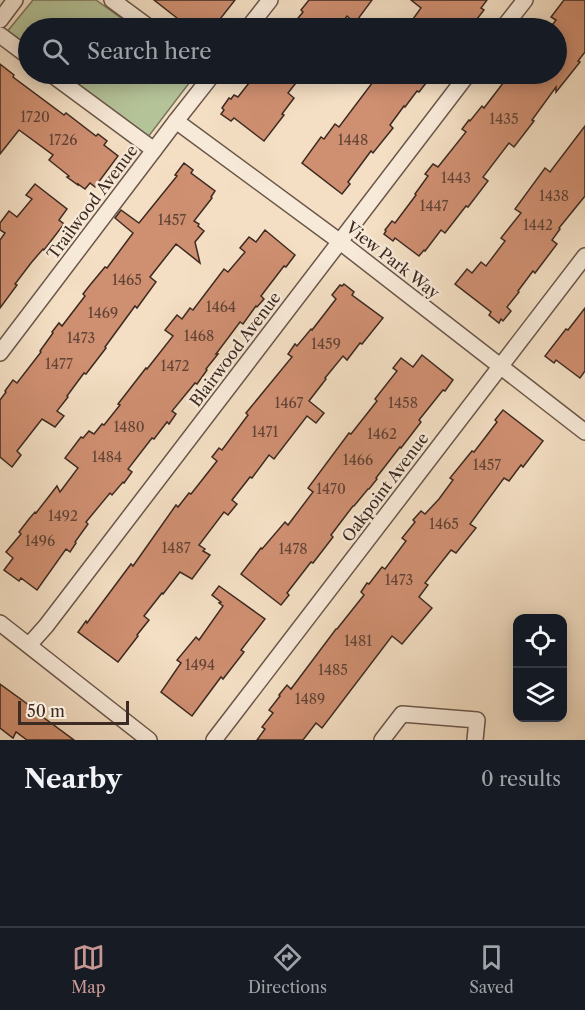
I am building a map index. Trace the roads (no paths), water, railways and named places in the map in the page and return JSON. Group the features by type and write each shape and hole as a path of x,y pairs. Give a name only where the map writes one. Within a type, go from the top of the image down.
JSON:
{"street":[{"path":"0,20 15,0"},
{"path":"112,0 136,18"},
{"path":"256,18 270,0"},
{"path":"511,18 525,0"},
{"path":"0,35 18,48"},
{"path":"65,84 154,150"},
{"name":"Trailwood Avenue","path":"0,353 204,84"},
{"name":"Blairwood Avenue","path":"29,645 46,626 460,84"},
{"name":"View Park Way","path":"176,121 339,241 585,432"},
{"name":"Oakpoint Avenue","path":"214,740 585,256"},
{"path":"0,623 149,740"},
{"path":"382,740 402,714 477,720 475,740"}]}
